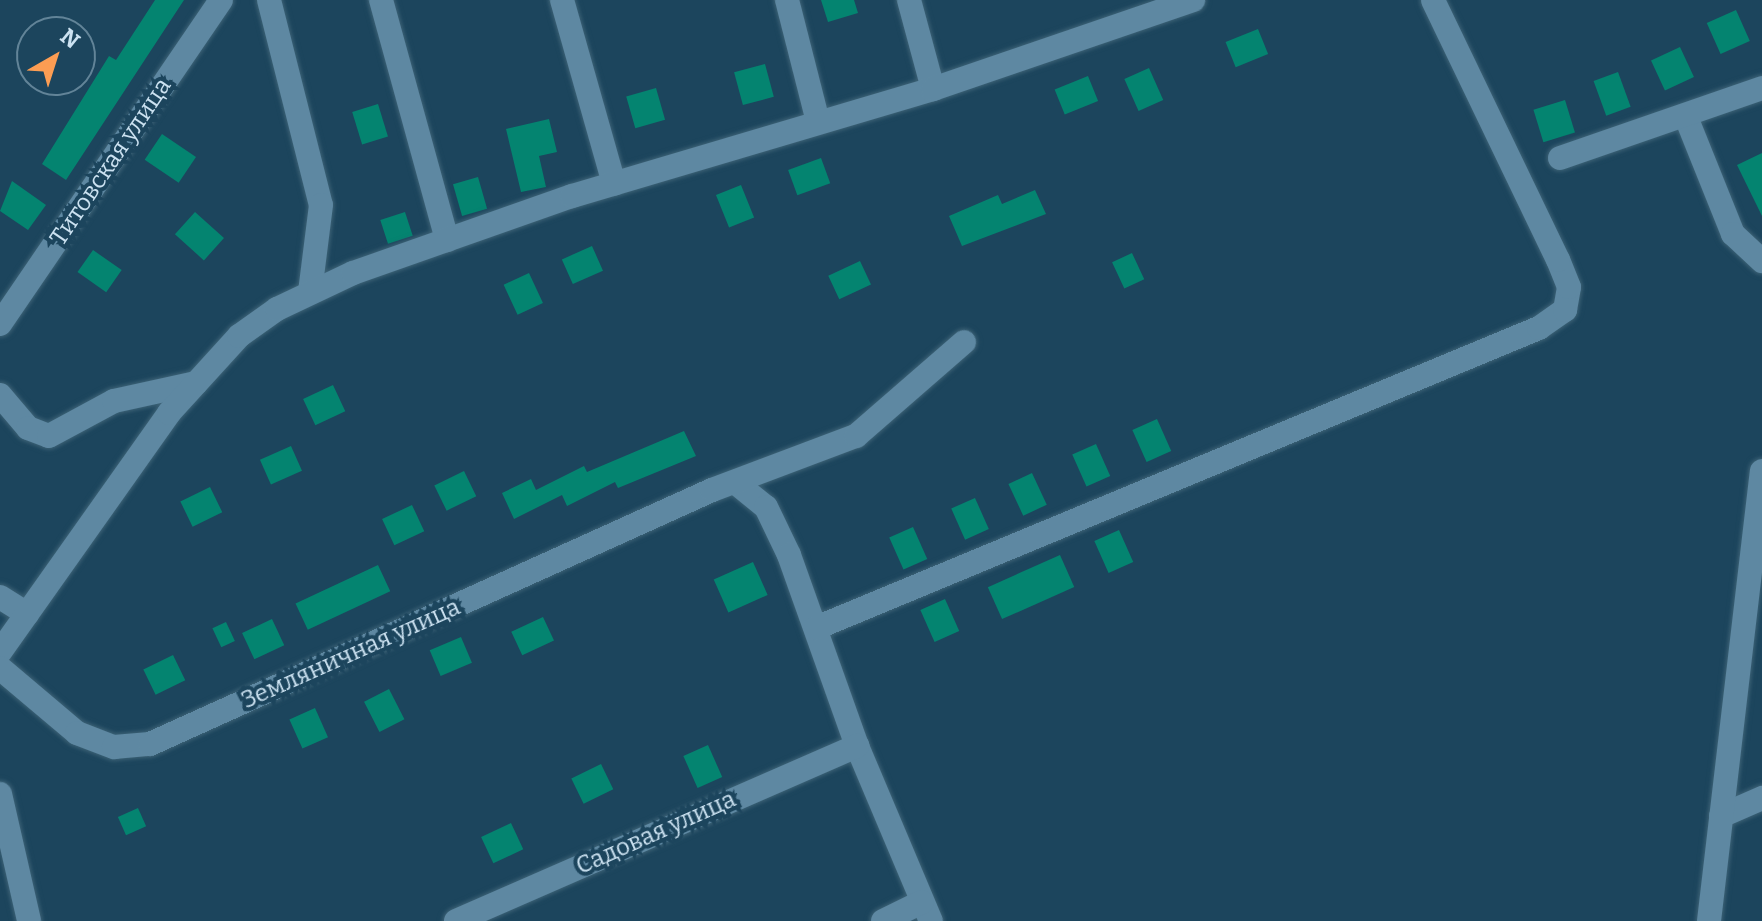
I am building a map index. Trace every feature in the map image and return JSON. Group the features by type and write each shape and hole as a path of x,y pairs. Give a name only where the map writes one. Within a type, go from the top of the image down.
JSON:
{"street":[{"name":"Титовская улица","path":"0,324 221,0"},
{"path":"269,0 321,205 310,292"},
{"path":"381,0 447,240"},
{"path":"562,0 614,184"},
{"path":"787,0 818,122"},
{"path":"909,0 933,89"},
{"path":"0,652 114,483 196,383 239,336 310,292 447,240 614,184 933,89 1193,0"},
{"path":"816,628 1539,328 1565,310 1569,287 1558,260 1433,0"},
{"path":"1560,158 1686,117 1762,88"},
{"path":"1686,117 1733,234 1762,261"},
{"name":"Земляничная улица","path":"0,668 77,733 114,747 150,744 712,490 856,436 964,342"},
{"path":"0,395 28,428 49,436 114,401 196,383"},
{"path":"1709,921 1762,471"},
{"path":"736,483 766,507 816,628 857,746 926,912 883,921"},
{"path":"0,597 27,614"},
{"name":"Садовая улица","path":"456,921 857,746"},
{"path":"0,794 29,921"},
{"path":"1721,816 1762,798"}],"building":[{"path":"155,0 184,0 66,180 42,164 84,96 96,96 96,77 109,56 116,60"},
{"path":"821,0 854,0 858,13 828,22"},
{"path":"1736,10 1750,41 1721,54 1707,23"},
{"path":"1258,29 1268,54 1236,67 1226,42"},
{"path":"1680,47 1694,77 1665,90 1651,61"},
{"path":"765,64 774,97 743,105 734,72"},
{"path":"1149,68 1163,100 1139,111 1124,79"},
{"path":"1618,72 1631,107 1606,116 1594,81"},
{"path":"1088,76 1098,101 1065,115 1055,89"},
{"path":"656,88 665,120 635,128 626,97"},
{"path":"1565,100 1575,133 1543,142 1533,110"},
{"path":"378,104 388,137 362,144 352,112"},
{"path":"549,119 557,152 539,156 546,187 521,192 506,129"},
{"path":"162,134 196,157 179,183 145,160"},
{"path":"1762,153 1762,216 1737,165"},
{"path":"821,158 830,183 797,195 788,170"},
{"path":"478,177 487,209 462,216 453,184"},
{"path":"12,181 46,205 28,230 0,211"},
{"path":"741,185 754,217 729,228 716,195"},
{"path":"1035,190 1046,214 962,246 949,216 998,195 1002,204"},
{"path":"195,212 224,238 204,260 175,234"},
{"path":"405,212 413,236 388,244 380,220"},
{"path":"592,246 603,271 573,284 562,259"},
{"path":"93,250 122,270 106,292 78,272"},
{"path":"1132,253 1144,279 1124,289 1112,262"},
{"path":"860,261 871,285 839,299 828,276"},
{"path":"529,273 543,303 518,315 504,285"},
{"path":"333,385 345,411 315,425 303,399"},
{"path":"1157,419 1171,451 1147,462 1132,430"},
{"path":"684,431 696,456 618,488 615,482 567,506 562,495 514,519 502,493 531,479 536,490 584,466 587,472"},
{"path":"1096,444 1110,476 1086,487 1072,455"},
{"path":"291,446 302,471 271,484 260,460"},
{"path":"464,471 476,496 447,511 434,485"},
{"path":"1032,473 1047,505 1023,516 1008,484"},
{"path":"210,487 222,512 193,527 180,501"},
{"path":"975,498 989,529 965,540 951,509"},
{"path":"412,505 424,531 394,545 382,519"},
{"path":"913,527 927,559 903,570 889,538"},
{"path":"1119,530 1133,562 1109,573 1094,541"},
{"path":"1060,555 1074,587 1002,619 988,587"},
{"path":"753,562 768,595 728,612 714,579"},
{"path":"378,565 390,591 308,630 296,603"},
{"path":"945,599 959,631 935,642 920,610"},
{"path":"543,617 554,641 522,655 511,632"},
{"path":"272,619 284,645 254,659 242,633"},
{"path":"226,622 235,641 221,647 212,628"},
{"path":"461,637 472,663 441,676 430,650"},
{"path":"173,655 185,680 156,695 143,669"},
{"path":"389,689 404,719 379,732 364,702"},
{"path":"315,708 328,737 302,749 289,719"},
{"path":"708,745 722,777 698,788 683,756"},
{"path":"601,764 613,789 584,804 571,778"},
{"path":"138,808 146,826 126,835 118,817"},
{"path":"511,823 523,849 493,863 481,837"}]}
